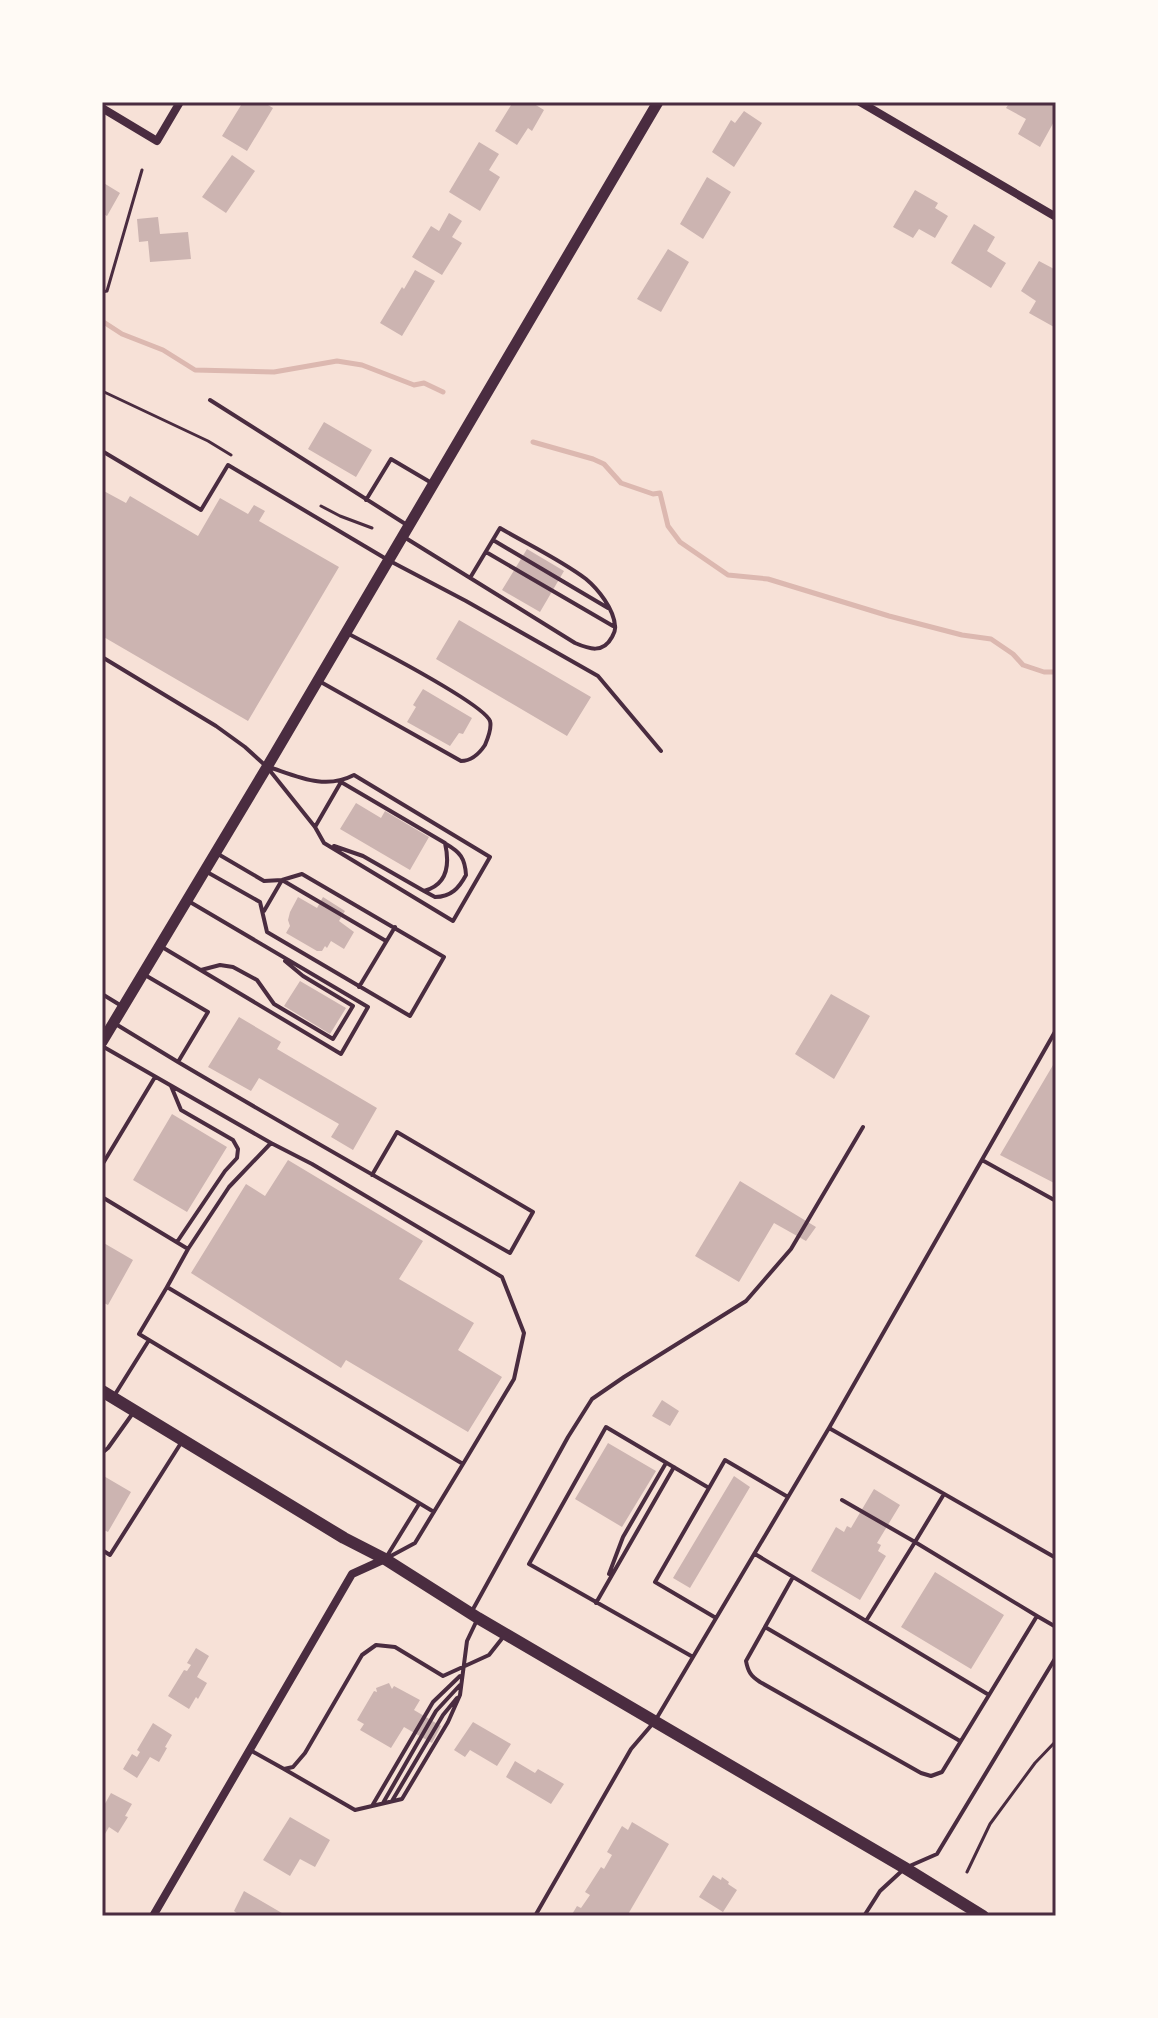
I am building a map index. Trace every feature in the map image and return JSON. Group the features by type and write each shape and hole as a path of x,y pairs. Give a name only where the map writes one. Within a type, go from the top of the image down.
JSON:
{"main road":[{"path":"102,1044 658,102"},
{"path":"107,1395 983,1916"}],"street":[{"path":"102,108 157,141 180,102"},
{"path":"860,102 1056,217"},
{"path":"153,1916 352,1574 385,1559"}],"lane":[{"path":"210,400 366,500 470,578 575,643 589,649 601,649 614,634 616,627 610,609 588,581 500,528 470,578"},
{"path":"102,451 201,510 228,465 388,560 598,676 661,751"},
{"path":"366,500 391,459 432,483"},
{"path":"493,540 610,609"},
{"path":"486,552 616,627"},
{"path":"317,680 461,761 476,757 486,743 490,720 482,710 346,632"},
{"path":"102,657 245,747 267,767 324,843 453,921 490,857 354,775 341,782 326,783 267,767"},
{"path":"315,827 341,782"},
{"path":"324,843 363,856 435,897 457,890 466,875 463,857 458,851 341,782"},
{"path":"424,891 433,889 444,878 448,854 445,843"},
{"path":"205,870 260,902 267,932 410,1016 444,957 302,874 264,881 216,853"},
{"path":"263,913 282,880"},
{"path":"282,880 386,941"},
{"path":"160,946 341,1054 368,1007 187,900"},
{"path":"359,987 395,927"},
{"path":"201,970 220,965 233,967 257,980 274,1004 333,1039 353,1006 303,976 275,953"},
{"path":"143,974 208,1012 178,1062"},
{"path":"102,994 123,1007"},
{"path":"114,1023 372,1175 510,1253 533,1212 397,1132 372,1175"},
{"path":"535,1916 631,1749 655,1721 755,1554 1056,1030"},
{"path":"102,1044 502,1277 524,1333 514,1379 415,1543 385,1559"},
{"path":"102,1165 155,1077"},
{"path":"171,1086 181,1110 233,1140 238,1149 237,1158 177,1242"},
{"path":"249,1749 355,1810 402,1799 448,1722 460,1695 467,1641 475,1616 568,1437 592,1399 746,1301 791,1249 863,1127"},
{"path":"271,1143 229,1187 188,1249 139,1334 434,1512"},
{"path":"982,1160 1056,1201"},
{"path":"102,1197 188,1249"},
{"path":"167,1287 463,1464"},
{"path":"107,1395 149,1340"},
{"path":"102,1453 135,1411"},
{"path":"693,1657 529,1564 606,1427 709,1488"},
{"path":"829,1428 1056,1558"},
{"path":"102,1550 110,1555 183,1440"},
{"path":"716,1618 655,1582 725,1460 788,1497"},
{"path":"604,1588 623,1537 666,1463"},
{"path":"596,1603 674,1467"},
{"path":"866,1621 944,1494"},
{"path":"842,1500 1056,1627"},
{"path":"385,1559 419,1504"},
{"path":"755,1554 989,1695"},
{"path":"793,1577 746,1661 752,1676 931,1776 942,1772 1037,1616"},
{"path":"765,1627 960,1741"},
{"path":"284,1769 293,1767 305,1753 362,1655 376,1645 395,1647 443,1676 489,1655 506,1634"},
{"path":"864,1916 880,1891 905,1868 937,1854 1056,1657"},
{"path":"372,1806 433,1702 461,1675"},
{"path":"383,1803 436,1711 460,1685"}],"path":[{"path":"102,292 107,291 142,170"},
{"path":"967,1872 990,1824 1035,1763 1056,1741"}],"building":[{"path":"243,102 263,102 273,108 247,151 222,136"},
{"path":"513,102 531,102 544,110 532,131 528,128 517,145 495,131"},
{"path":"1010,102 1056,103 1056,118 1040,147 1018,134 1026,119 1006,108"},
{"path":"744,111 762,123 734,167 712,152 731,120 735,123"},
{"path":"479,142 499,154 489,170 500,177 480,211 449,192"},
{"path":"232,155 255,171 226,213 202,197"},
{"path":"707,177 731,192 703,239 680,224"},
{"path":"102,182 120,193 107,216 102,213"},
{"path":"915,190 938,203 935,208 948,216 935,238 919,229 913,238 893,227"},
{"path":"449,213 462,221 452,237 462,243 442,275 412,257 431,226 439,231"},
{"path":"158,217 160,234 188,232 191,259 150,262 148,241 139,242 137,219"},
{"path":"974,224 995,237 987,251 1006,263 991,288 951,263"},
{"path":"668,249 689,262 661,312 637,299"},
{"path":"1039,261 1056,270 1054,327 1029,313 1036,301 1021,291"},
{"path":"415,270 435,281 402,336 380,323"},
{"path":"324,422 372,450 356,477 308,449"},
{"path":"102,490 126,503 130,496 198,536 220,498 248,514 254,505 265,511 259,521 339,567 248,721 102,636"},
{"path":"527,549 564,571 540,612 502,590"},
{"path":"459,620 591,697 567,736 436,659"},
{"path":"423,689 472,718 463,734 459,733 450,746 407,722"},
{"path":"356,803 381,818 385,811 429,837 410,870 340,829"},
{"path":"298,897 317,908 323,897 345,911 339,921 354,932 344,949 331,941 327,948 325,946 322,951 317,951 286,933 290,926 290,912"},
{"path":"300,981 346,1008 330,1034 284,1006"},
{"path":"831,994 870,1016 834,1079 795,1054"},
{"path":"239,1017 281,1042 277,1049 377,1108 353,1150 331,1137 339,1124 259,1078 251,1091 208,1067"},
{"path":"1056,1060 1056,1184 1000,1155"},
{"path":"172,1114 227,1147 187,1212 133,1180"},
{"path":"288,1160 423,1241 399,1279 474,1323 458,1350 502,1377 468,1432 346,1360 341,1368 191,1273 246,1184 265,1196"},
{"path":"740,1181 816,1227 806,1241 774,1223 739,1282 695,1256"},
{"path":"102,1242 133,1260 108,1305 102,1302"},
{"path":"662,1400 679,1411 670,1426 652,1416"},
{"path":"608,1443 656,1471 622,1527 575,1499"},
{"path":"102,1475 131,1492 108,1532 102,1529"},
{"path":"734,1476 750,1487 690,1588 673,1578"},
{"path":"874,1489 900,1505 877,1543 881,1545 878,1551 886,1556 860,1600 811,1571 836,1527 844,1532 847,1526 851,1528"},
{"path":"935,1572 1004,1615 971,1669 901,1627"},
{"path":"196,1648 209,1656 197,1677 207,1683 189,1709 168,1696 184,1670 187,1671 191,1665 187,1663"},
{"path":"389,1683 392,1689 394,1686 420,1700 414,1710 441,1726 432,1743 404,1727 391,1748 360,1730 364,1724 357,1720 374,1691"},
{"path":"473,1722 511,1744 497,1766 470,1750 465,1757 454,1750"},
{"path":"153,1723 172,1735 159,1762 150,1757 137,1778 123,1769 132,1754 137,1757 140,1752 137,1750"},
{"path":"515,1761 535,1773 538,1769 564,1784 551,1804 506,1777"},
{"path":"111,1793 132,1804 118,1833 109,1827 102,1839 102,1809"},
{"path":"290,1817 330,1840 315,1867 300,1859 290,1876 263,1860"},
{"path":"632,1822 669,1844 627,1916 571,1916 590,1895 585,1892 612,1855 607,1852 622,1826 628,1830"},
{"path":"713,1875 721,1880 722,1877 737,1890 723,1912 699,1897"},
{"path":"244,1891 287,1916 238,1914 234,1911"}],"waterway":[{"path":"102,321 122,334 163,350 195,370 274,372 337,361 362,365 414,385 424,383 443,392"},
{"path":"533,442 593,459 604,464 621,483 653,494 660,493 668,526 680,542 728,575 768,579 889,616 962,635 991,639 1023,665 1044,672 1056,672"}]}
